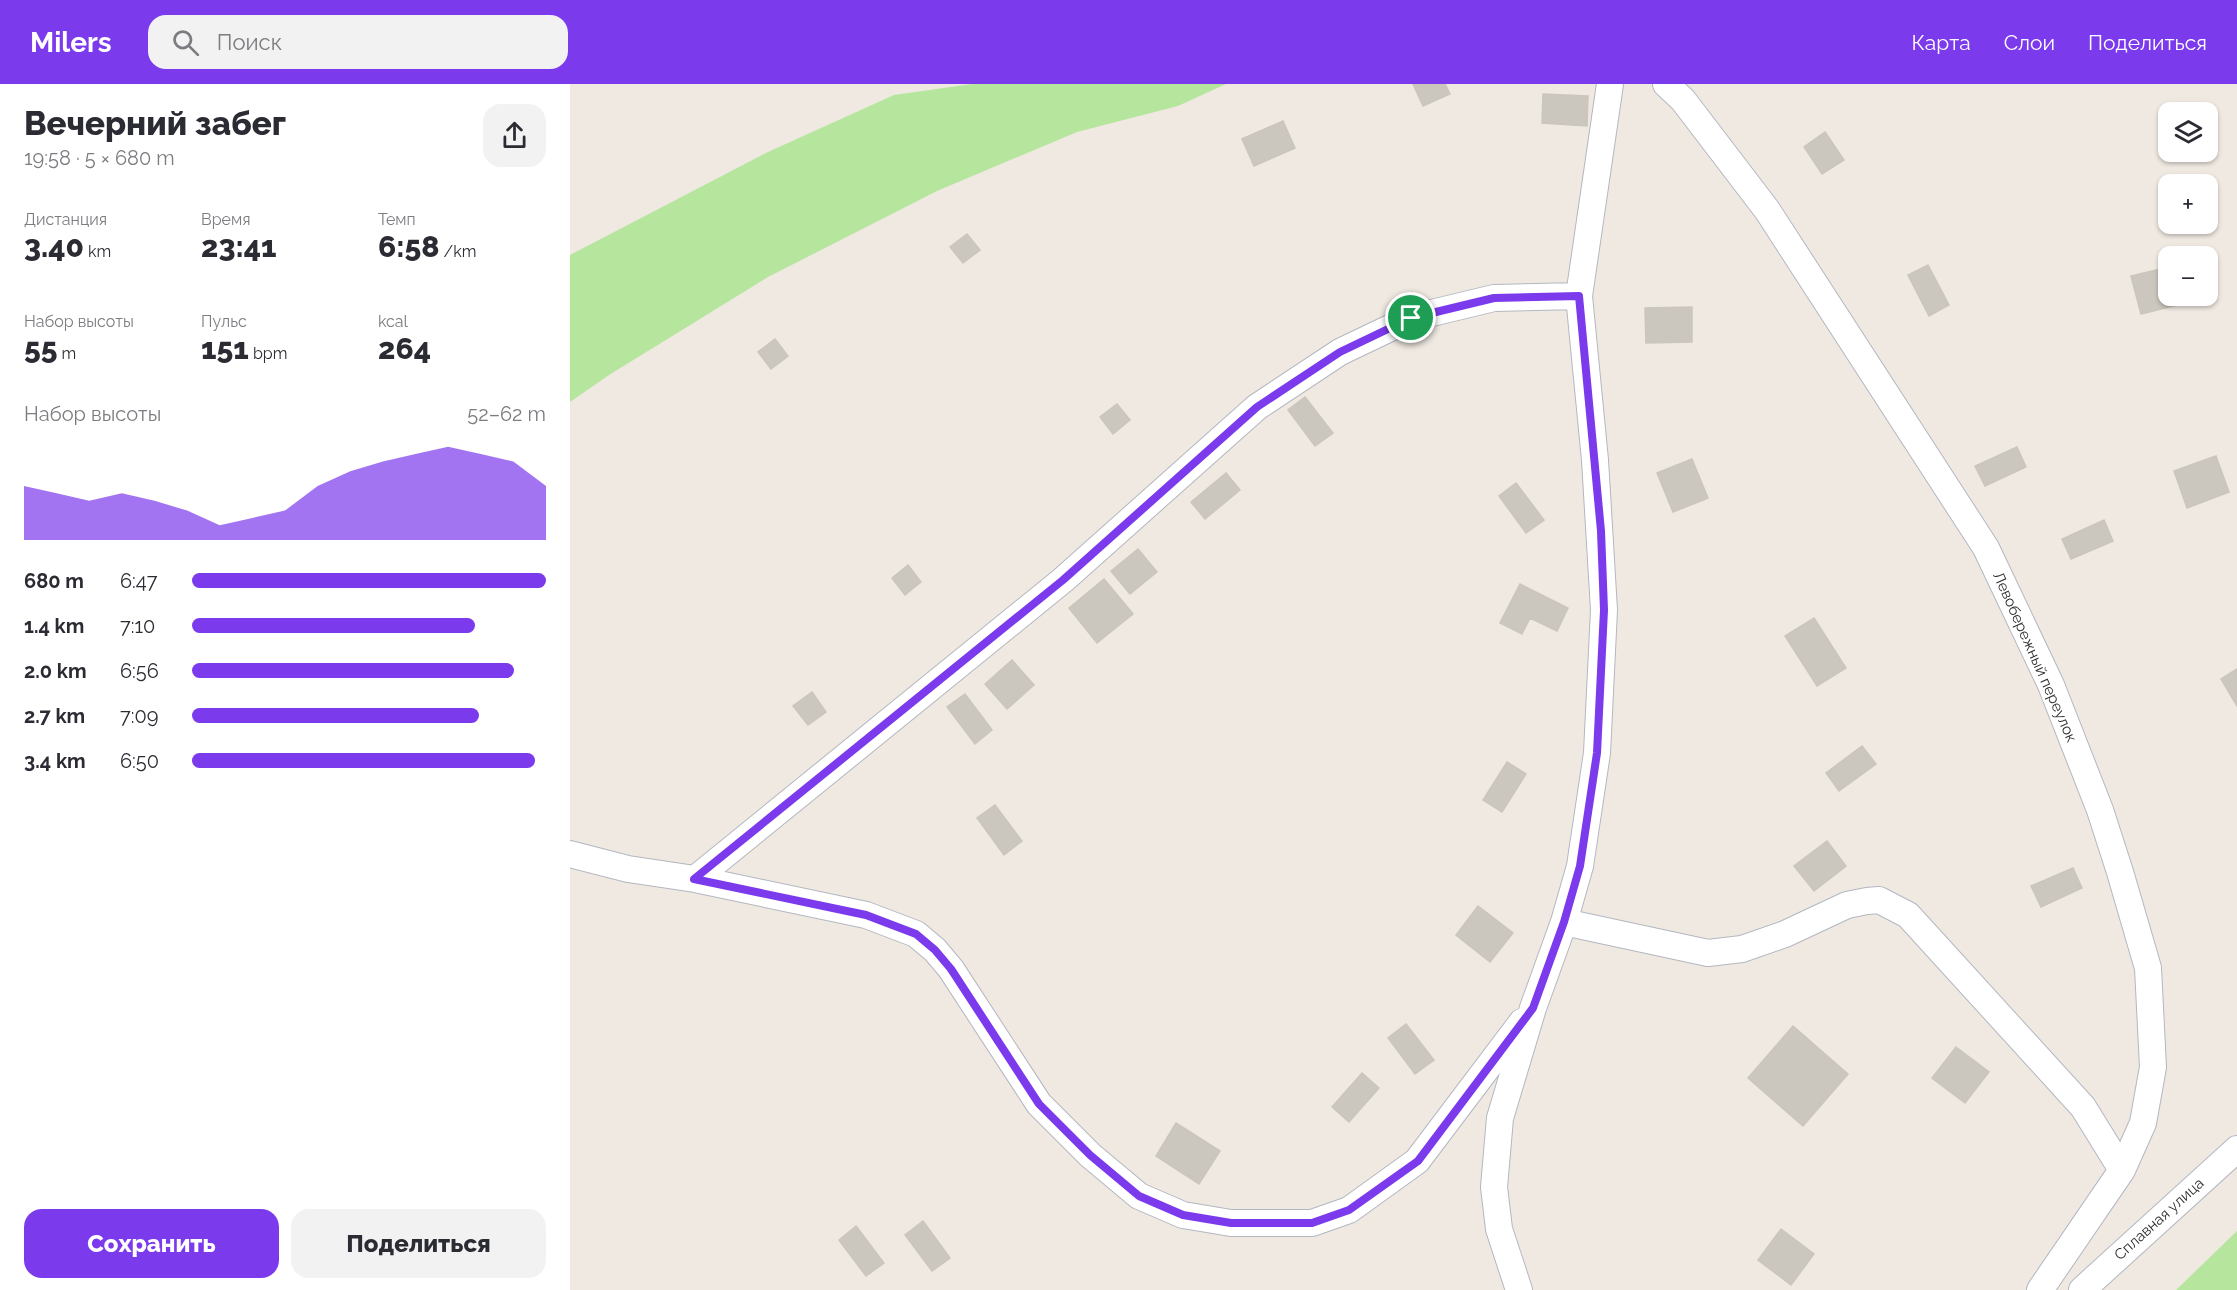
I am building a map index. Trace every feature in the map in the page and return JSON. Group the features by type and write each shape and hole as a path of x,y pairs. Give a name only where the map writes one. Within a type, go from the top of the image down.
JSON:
{"street":[{"path":"1519,1290 1499,1229 1494,1186 1500,1118 1533,1008 1564,922 1580,866 1597,753 1604,610 1601,531 1579,296 1610,84"},
{"name":"Левобережный переулок","path":"1666,84 1683,100 1767,210 1980,538 2051,685 2100,810 2148,968 2154,1067 2143,1123 2122,1170 2040,1290"},
{"path":"694,879 1063,580 1257,407 1340,352 1411,318 1494,298 1579,296"},
{"path":"570,854 628,869 694,879 866,915 916,934 935,950 951,969 1039,1104 1090,1155 1139,1196 1183,1215 1231,1223 1312,1223 1349,1210 1418,1161 1533,1008"},
{"path":"1564,922 1708,953 1742,949 1785,934 1847,905 1879,900 1893,906 1908,915 2083,1107 2122,1170"},
{"name":"Сплавная улица","path":"2082,1290 2237,1149"}],"green space":[{"path":"972,84 1226,84 1178,106 1077,132 937,191 768,277 609,375 570,402 570,255 768,152 894,95"},
{"path":"2237,1231 2237,1290 2176,1290"}],"building":[{"path":"1413,84 1445,84 1450,94 1423,106"},
{"path":"1543,94 1588,96 1587,126 1542,123"},
{"path":"1283,121 1295,148 1254,166 1242,139"},
{"path":"1825,132 1844,160 1822,174 1804,147"},
{"path":"967,234 980,250 963,263 950,247"},
{"path":"1928,265 1949,305 1929,316 1908,275"},
{"path":"2158,270 2158,306 2173,306 2141,314 2131,276"},
{"path":"1692,307 1692,342 1646,343 1645,308"},
{"path":"775,339 788,356 771,369 758,352"},
{"path":"1305,397 1333,433 1315,446 1288,410"},
{"path":"1117,404 1130,420 1113,434 1100,417"},
{"path":"2017,447 2026,467 1985,486 1975,466"},
{"path":"2216,456 2229,492 2187,508 2174,471"},
{"path":"1692,459 1708,498 1673,512 1657,473"},
{"path":"1226,473 1240,490 1205,519 1191,502"},
{"path":"1516,483 1544,520 1526,533 1499,496"},
{"path":"2104,520 2113,541 2071,559 2062,539"},
{"path":"1138,549 1157,572 1130,594 1111,571"},
{"path":"908,565 921,582 905,595 892,578"},
{"path":"1104,579 1133,614 1097,643 1069,608"},
{"path":"1520,584 1568,608 1557,631 1530,618 1522,634 1500,623"},
{"path":"1814,618 1846,668 1817,686 1785,636"},
{"path":"1012,660 1034,685 1007,709 985,684"},
{"path":"2237,669 2237,706 2221,679"},
{"path":"812,692 826,712 808,725 793,706"},
{"path":"965,694 992,730 975,744 947,707"},
{"path":"1862,746 1876,764 1839,791 1826,773"},
{"path":"1507,762 1526,774 1502,812 1483,800"},
{"path":"995,805 1022,841 1004,855 977,818"},
{"path":"1827,841 1846,866 1814,891 1794,866"},
{"path":"2073,868 2082,888 2041,907 2031,886"},
{"path":"1478,906 1513,933 1490,962 1456,935"},
{"path":"1406,1024 1434,1060 1415,1074 1388,1038"},
{"path":"1793,1026 1848,1074 1803,1126 1748,1078"},
{"path":"1956,1047 1989,1072 1965,1103 1932,1078"},
{"path":"1362,1073 1379,1088 1349,1122 1332,1107"},
{"path":"1176,1123 1220,1151 1199,1184 1156,1156"},
{"path":"923,1221 950,1258 932,1271 905,1235"},
{"path":"856,1226 884,1263 866,1276 839,1240"},
{"path":"1781,1229 1814,1254 1791,1285 1758,1260"}],"route":[{"path":"1579,296 1601,531 1604,610 1597,753 1580,866 1564,922 1533,1008 1418,1161 1349,1210 1312,1223 1231,1223 1183,1215 1139,1196 1090,1155 1039,1104 951,969 935,950 916,934 866,915 694,879 1063,580 1257,407 1340,352 1411,318 1494,298 1579,296"}]}
